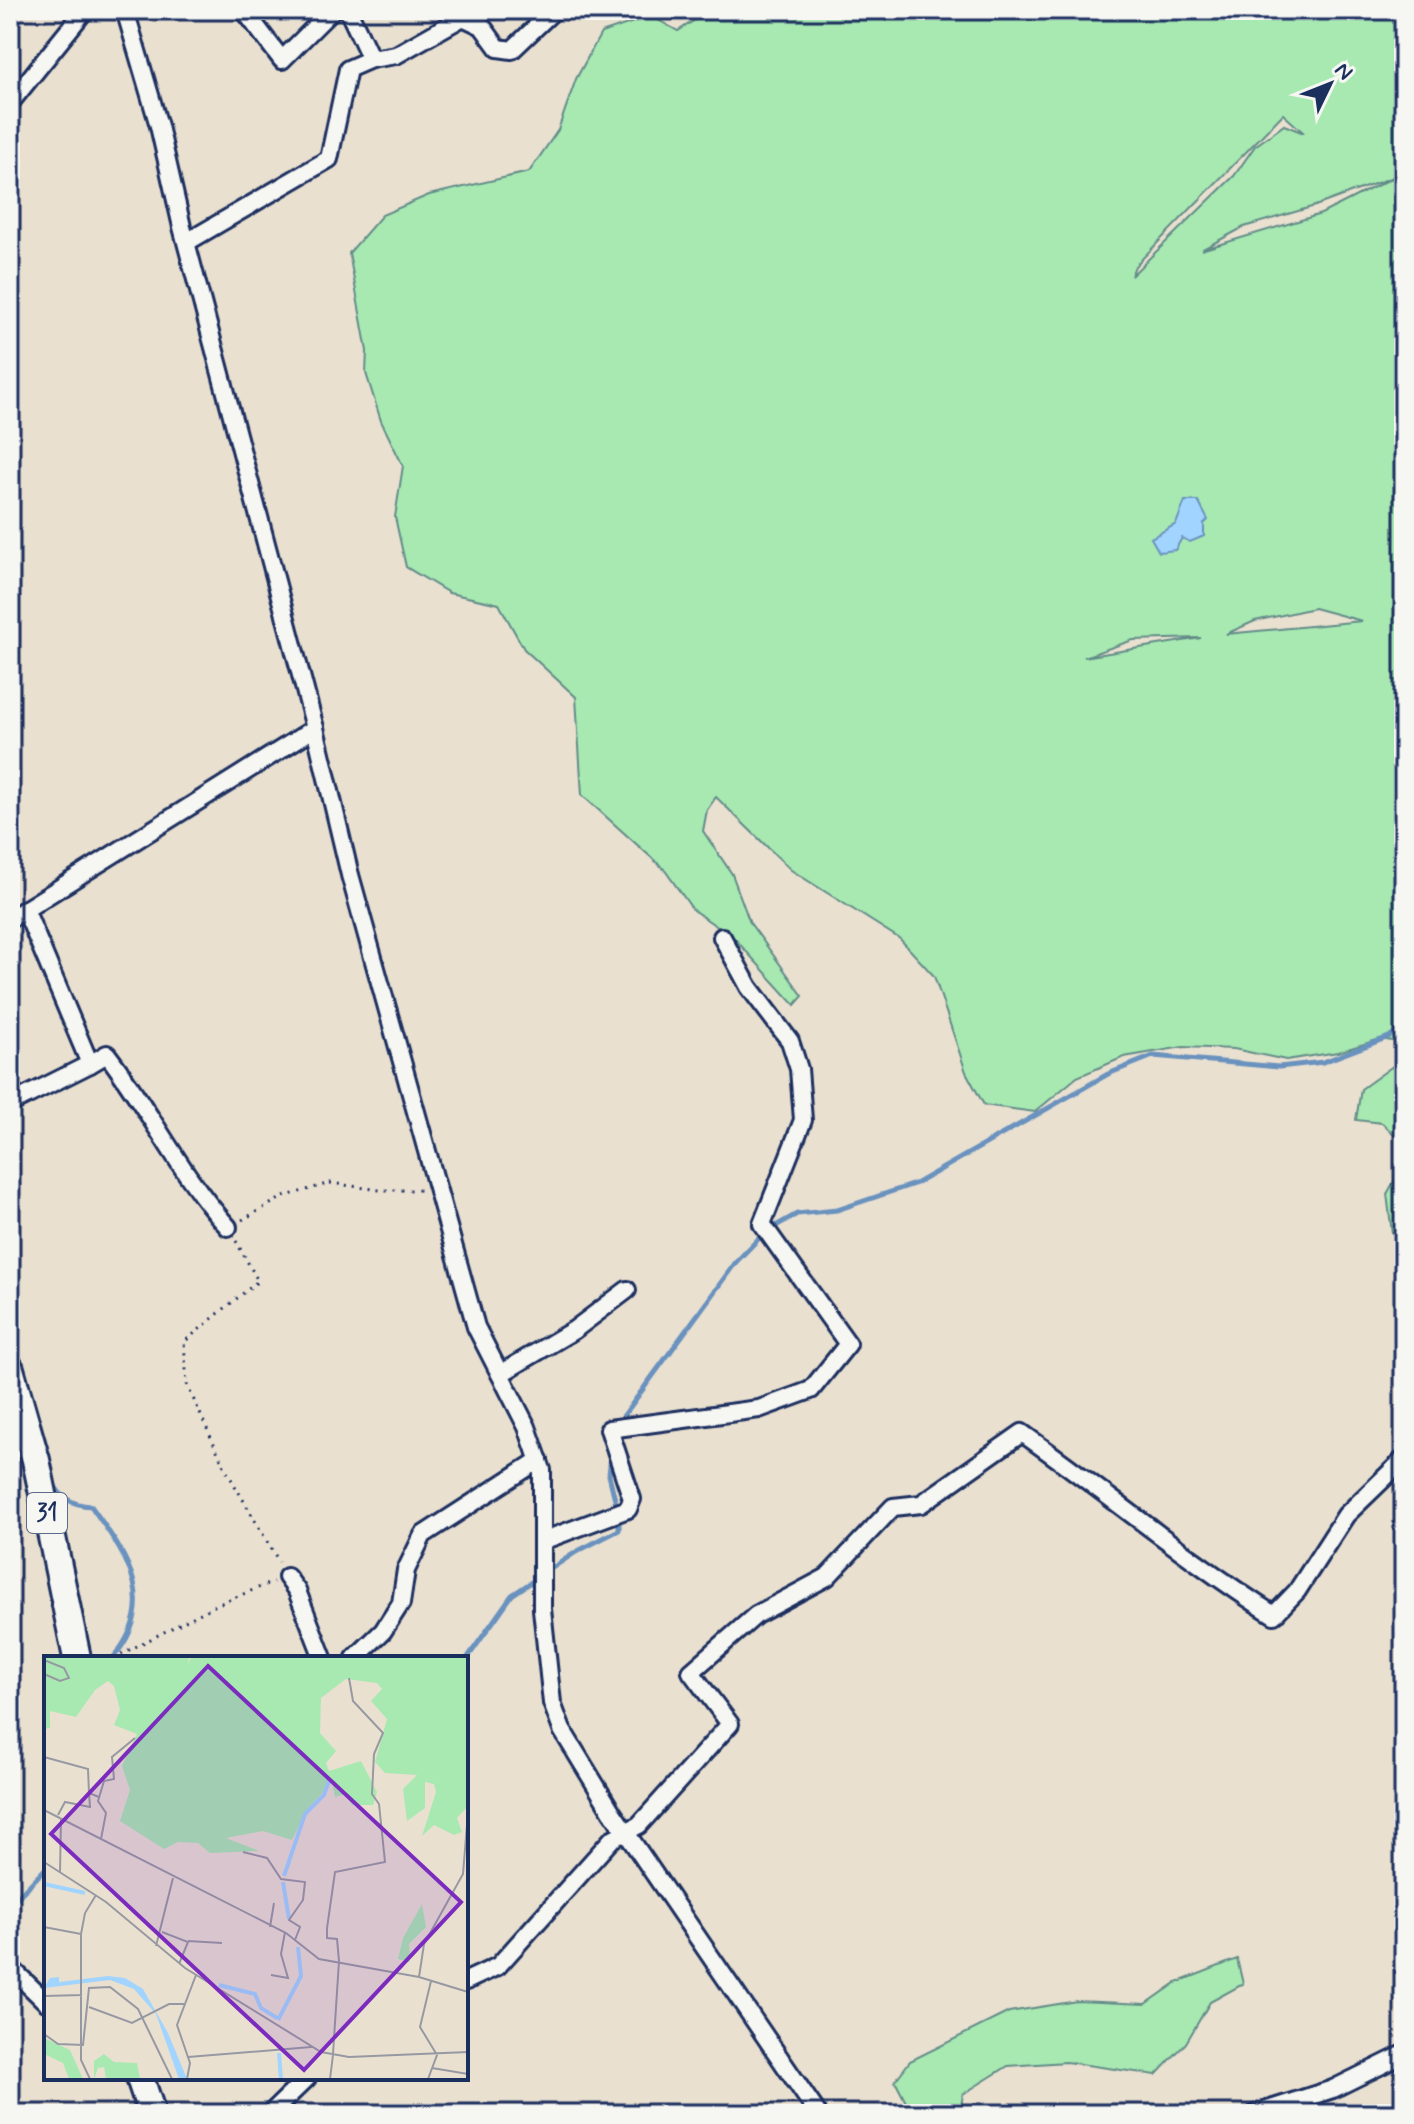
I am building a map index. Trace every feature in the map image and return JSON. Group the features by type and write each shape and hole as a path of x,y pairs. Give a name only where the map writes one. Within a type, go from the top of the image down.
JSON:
{"main road":[{"name":"31","path":"10,1369 36,1460 77,1656"},
{"path":"141,2080 152,2114"}],"street":[{"path":"10,103 85,10"},
{"path":"125,10 159,126 315,728 350,875 476,1327 527,1427 542,1470 542,1609 552,1703 562,1730 625,1832 818,2114"},
{"path":"244,10 282,60 332,10"},
{"path":"348,10 371,59"},
{"path":"187,242 329,159 348,69 371,59 396,55 463,17 482,26 498,48 512,50 554,10"},
{"path":"10,919 315,728"},
{"path":"25,909 90,1064"},
{"path":"542,1541 628,1509 632,1499 609,1429 759,1409 811,1390 848,1344 762,1224 803,1120 799,1069 790,1041 749,987 722,937"},
{"path":"10,1104 107,1054 140,1097 196,1191 228,1227"},
{"path":"500,1374 574,1330 627,1290"},
{"path":"468,1980 498,1966 612,1839 639,1825 730,1724 691,1672 756,1615 827,1577 893,1507 921,1504 1022,1433 1113,1497 1208,1573 1274,1615 1297,1591 1346,1515 1404,1459"},
{"path":"357,1656 383,1631 401,1603 406,1570 423,1535 539,1460"},
{"path":"287,1577 297,1591 322,1656"},
{"path":"10,1967 44,2000"},
{"path":"1255,2114 1333,2089 1404,2054"},
{"path":"270,2114 305,2080"}],"path":[{"path":"118,1656 216,1605 287,1577 226,1470 187,1385 184,1342 258,1281 228,1227 283,1197 330,1183 380,1190 438,1190"}],"green space":[{"path":"710,10 1404,10 1404,1043 1380,1039 1338,1052 1286,1060 1234,1049 1183,1047 1124,1057 1077,1077 1035,1112 984,1105 966,1072 934,976 900,939 791,870 716,797 707,810 703,831 732,874 750,923 803,996 795,1005 735,939 693,910 664,869 582,795 576,697 524,649 499,604 449,593 406,567 395,517 403,466 381,421 366,373 367,351 349,253 382,215 429,195 529,172 558,130 576,79 601,33 651,16 678,31","holes":["1283,114 1304,133 1284,125 1255,146 1234,176 1131,276 1135,266","1396,176 1321,214 1201,250 1244,227 1315,206","1314,608 1362,621 1226,634 1255,621","1201,638 1084,657 1133,640"]},
{"path":"1404,1058 1404,1144 1382,1123 1356,1120 1361,1089"},
{"path":"1404,1164 1404,1239 1392,1233 1387,1194"},
{"path":"1237,1959 1243,1984 1210,2002 1186,2043 1156,2075 1066,2062 1008,2066 963,2094 960,2114 912,2114 895,2081 910,2061 1009,2012 1077,2001 1146,2004 1176,1983"}],"water":[{"path":"1185,501 1198,501 1208,520 1204,524 1204,536 1190,542 1182,538 1175,550 1159,552 1151,538 1176,524"}],"waterway":[{"path":"619,1422 736,1262 765,1232 797,1214 837,1210 917,1183 1108,1074 1153,1056 1279,1067 1323,1062 1389,1037 1404,1026"},
{"path":"10,1327 21,1365"},
{"path":"611,1455 609,1475 617,1508"},
{"path":"53,1482 68,1500 91,1506 116,1543 133,1579 135,1617 114,1656"},
{"path":"468,1657 512,1595 576,1552 619,1530 619,1518"},
{"path":"10,1905 44,1870"}]}
